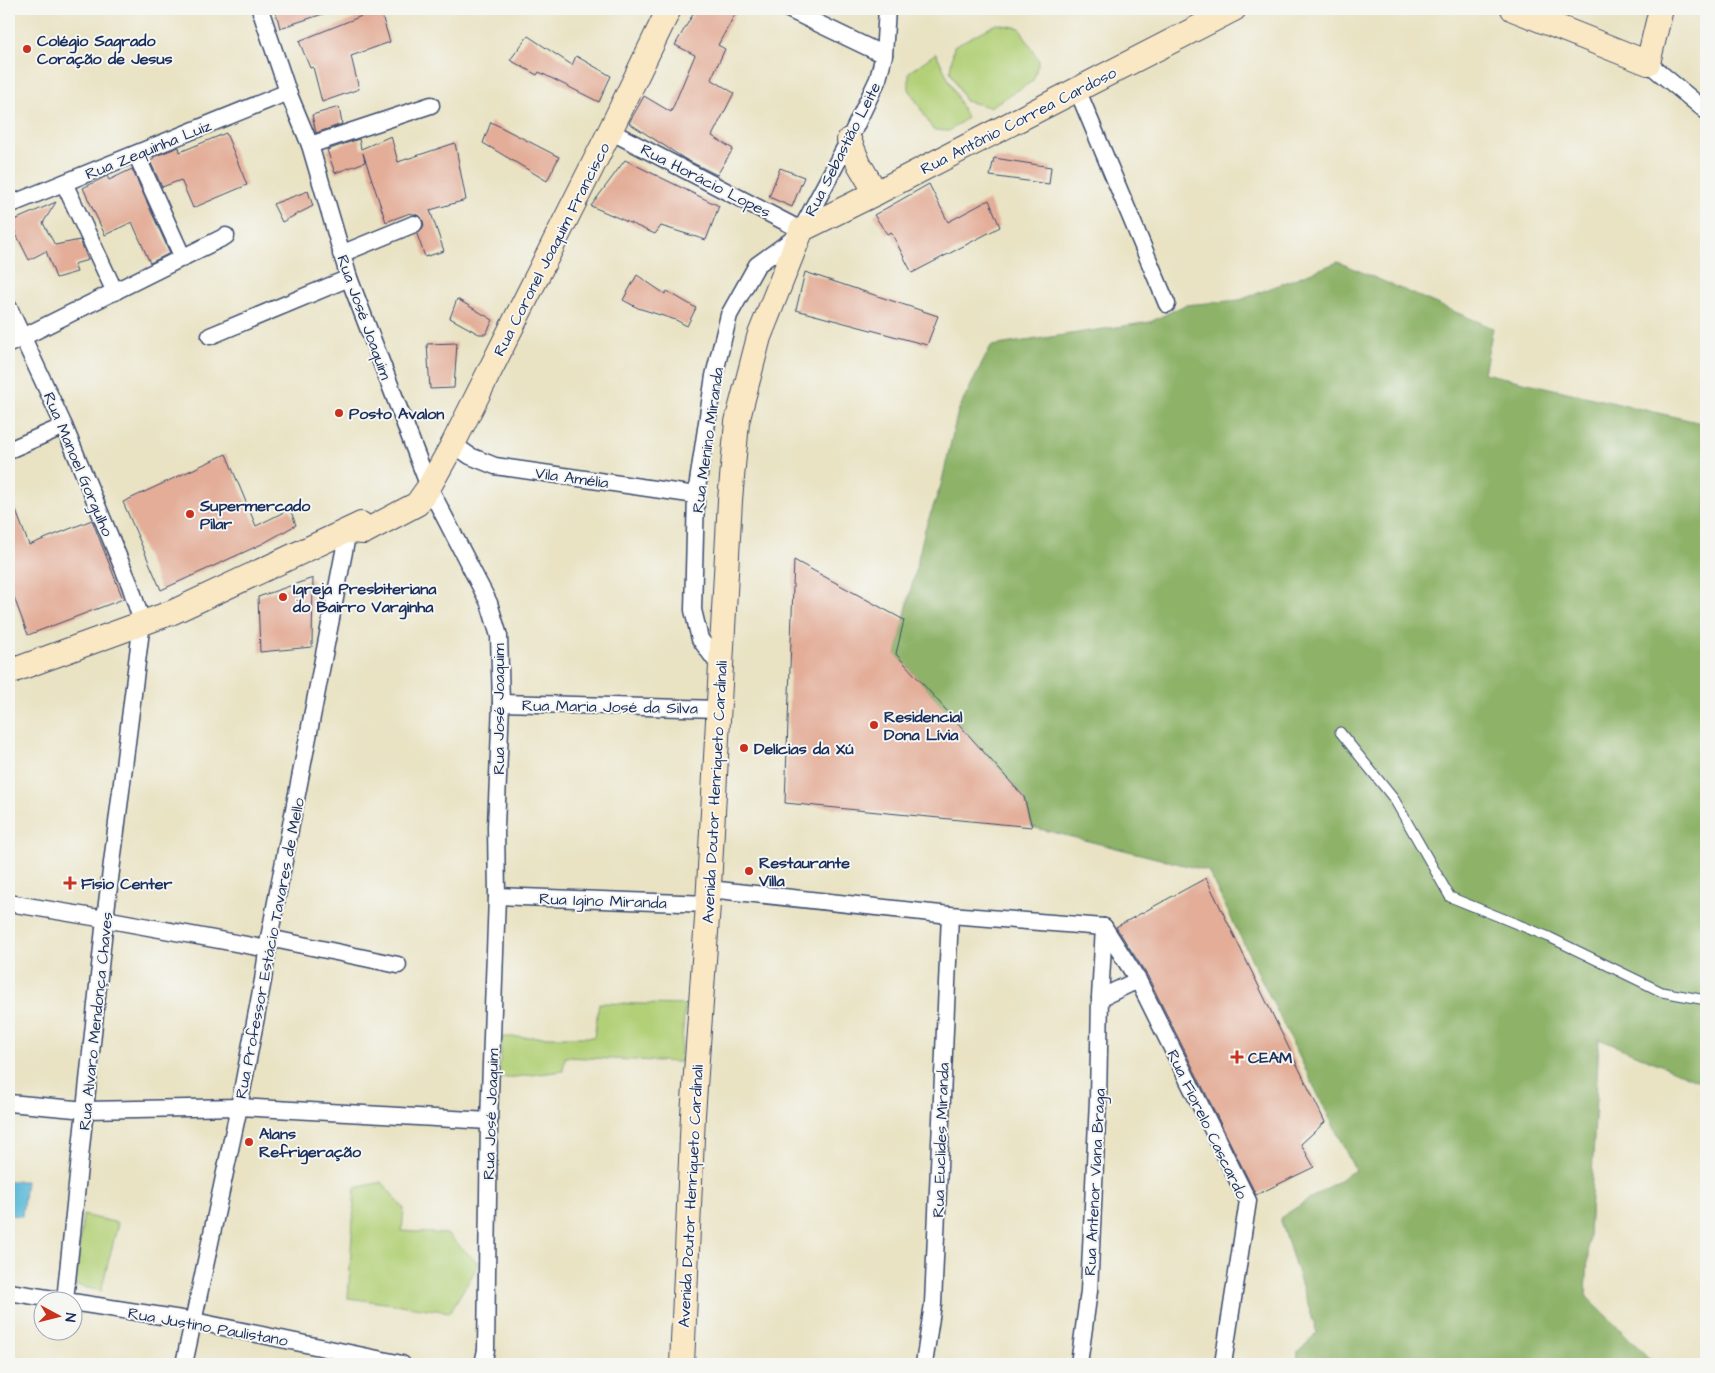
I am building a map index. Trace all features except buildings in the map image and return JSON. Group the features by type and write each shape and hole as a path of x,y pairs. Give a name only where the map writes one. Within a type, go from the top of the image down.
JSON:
{"main road":[{"name":"Rua Coronel Joaquim Francisco","path":"9,672 173,612 348,531 364,532 417,504 429,487 452,444 610,131 669,9"},
{"name":"Rua Antônio Correa Cardoso","path":"801,232 1234,9"},
{"path":"1513,9 1648,63 1661,9"},
{"path":"849,140 859,164 876,193"},
{"name":"Avenida Doutor Henriqueto Cardinali","path":"682,1364 693,1116 708,897 730,500 737,422 759,337 801,232"}],"street":[{"name":"Rua José Joaquim","path":"260,9 288,92 310,145 349,278 429,487 489,603 499,636 501,703 496,827 497,896 489,1121 486,1350 483,1364"},
{"path":"788,9 884,55"},
{"name":"Rua Sebastião Leite","path":"801,232 849,140 878,79 884,55 887,9"},
{"path":"1648,63 1706,111"},
{"path":"1077,89 1167,304"},
{"name":"Rua Zequinha Luiz","path":"9,205 288,92"},
{"path":"310,145 431,105"},
{"name":"Rua Horácio Lopes","path":"610,131 801,232"},
{"path":"136,154 183,258"},
{"path":"64,183 115,292"},
{"path":"341,254 414,224"},
{"name":"Rua Menino Miranda","path":"721,668 700,639 693,610 696,495 714,376 730,315 757,265 801,232"},
{"path":"16,341 226,236"},
{"path":"210,336 349,278"},
{"name":"Rua Manoel Gorgulho","path":"9,308 16,341 64,426 130,585 142,622"},
{"path":"9,450 64,426"},
{"name":"Vila Amélia","path":"452,444 470,456 495,466 696,495"},
{"name":"Rua Professor Estácio Tavares de Mello","path":"184,1364 239,1107 348,531"},
{"name":"Rua Alvaro Mendonça Chaves","path":"66,1290 105,919 142,622"},
{"name":"Rua Maria José da Silva","path":"501,703 719,709"},
{"name":"Rua Igino Miranda","path":"497,896 708,897 1104,927"},
{"path":"9,904 398,964"},
{"name":"Rua Euclides Miranda","path":"924,1364 934,1304 950,915"},
{"name":"Rua Fiorelo Cascardo","path":"1104,927 1138,980 1248,1201 1223,1364"},
{"name":"Rua Antenor Viana Braga","path":"1079,1364 1089,1292 1104,927"},
{"path":"1100,998 1138,980"},
{"path":"9,1103 86,1110 239,1107 489,1121"},
{"path":"9,1292 32,1296"},
{"name":"Rua Justino Paulistano","path":"82,1304 194,1321 402,1364"}],"lane":[{"path":"1340,732 1394,799 1450,897 1549,937 1662,992 1706,1000"}],"green space":[{"path":"997,24 1020,28 1039,61 1033,81 990,107 965,101 950,71 954,46"},
{"path":"936,53 967,118 949,131 933,130 909,89 909,72"},
{"path":"1338,262 1493,328 1484,373 1706,424 1706,1084 1599,1039 1586,1296 1655,1364 1297,1364 1298,1352 1317,1333 1280,1218 1355,1170 1208,871 1032,827 1024,797 896,654 925,529 941,485 958,411 991,346 1150,322 1185,305 1240,300"},
{"path":"599,1003 685,1005 680,1062 565,1057 563,1071 499,1079 502,1037 594,1037"},
{"path":"382,1182 404,1209 402,1231 447,1234 479,1264 450,1312 348,1298 355,1188"},
{"path":"83,1215 118,1223 101,1291 75,1285"}],"water":[{"path":"9,1181 26,1181 22,1216 9,1215"}],"place":[{"name":"Colégio Sagrado Coração de Jesus","path":"27,49"},
{"name":"Posto Avalon","path":"339,413"},
{"name":"Supermercado Pilar","path":"190,514"},
{"name":"Igreja Presbiteriana do Bairro Varginha","path":"283,597"},
{"name":"Residencial Dona Lívia","path":"874,725"},
{"name":"Delícias da Xú","path":"744,748"},
{"name":"Restaurante Villa","path":"749,871"},
{"name":"Fisio Center","path":"70,883"},
{"name":"CEAM","path":"1237,1057"},
{"name":"Alans Refrigeração","path":"249,1142"}]}
